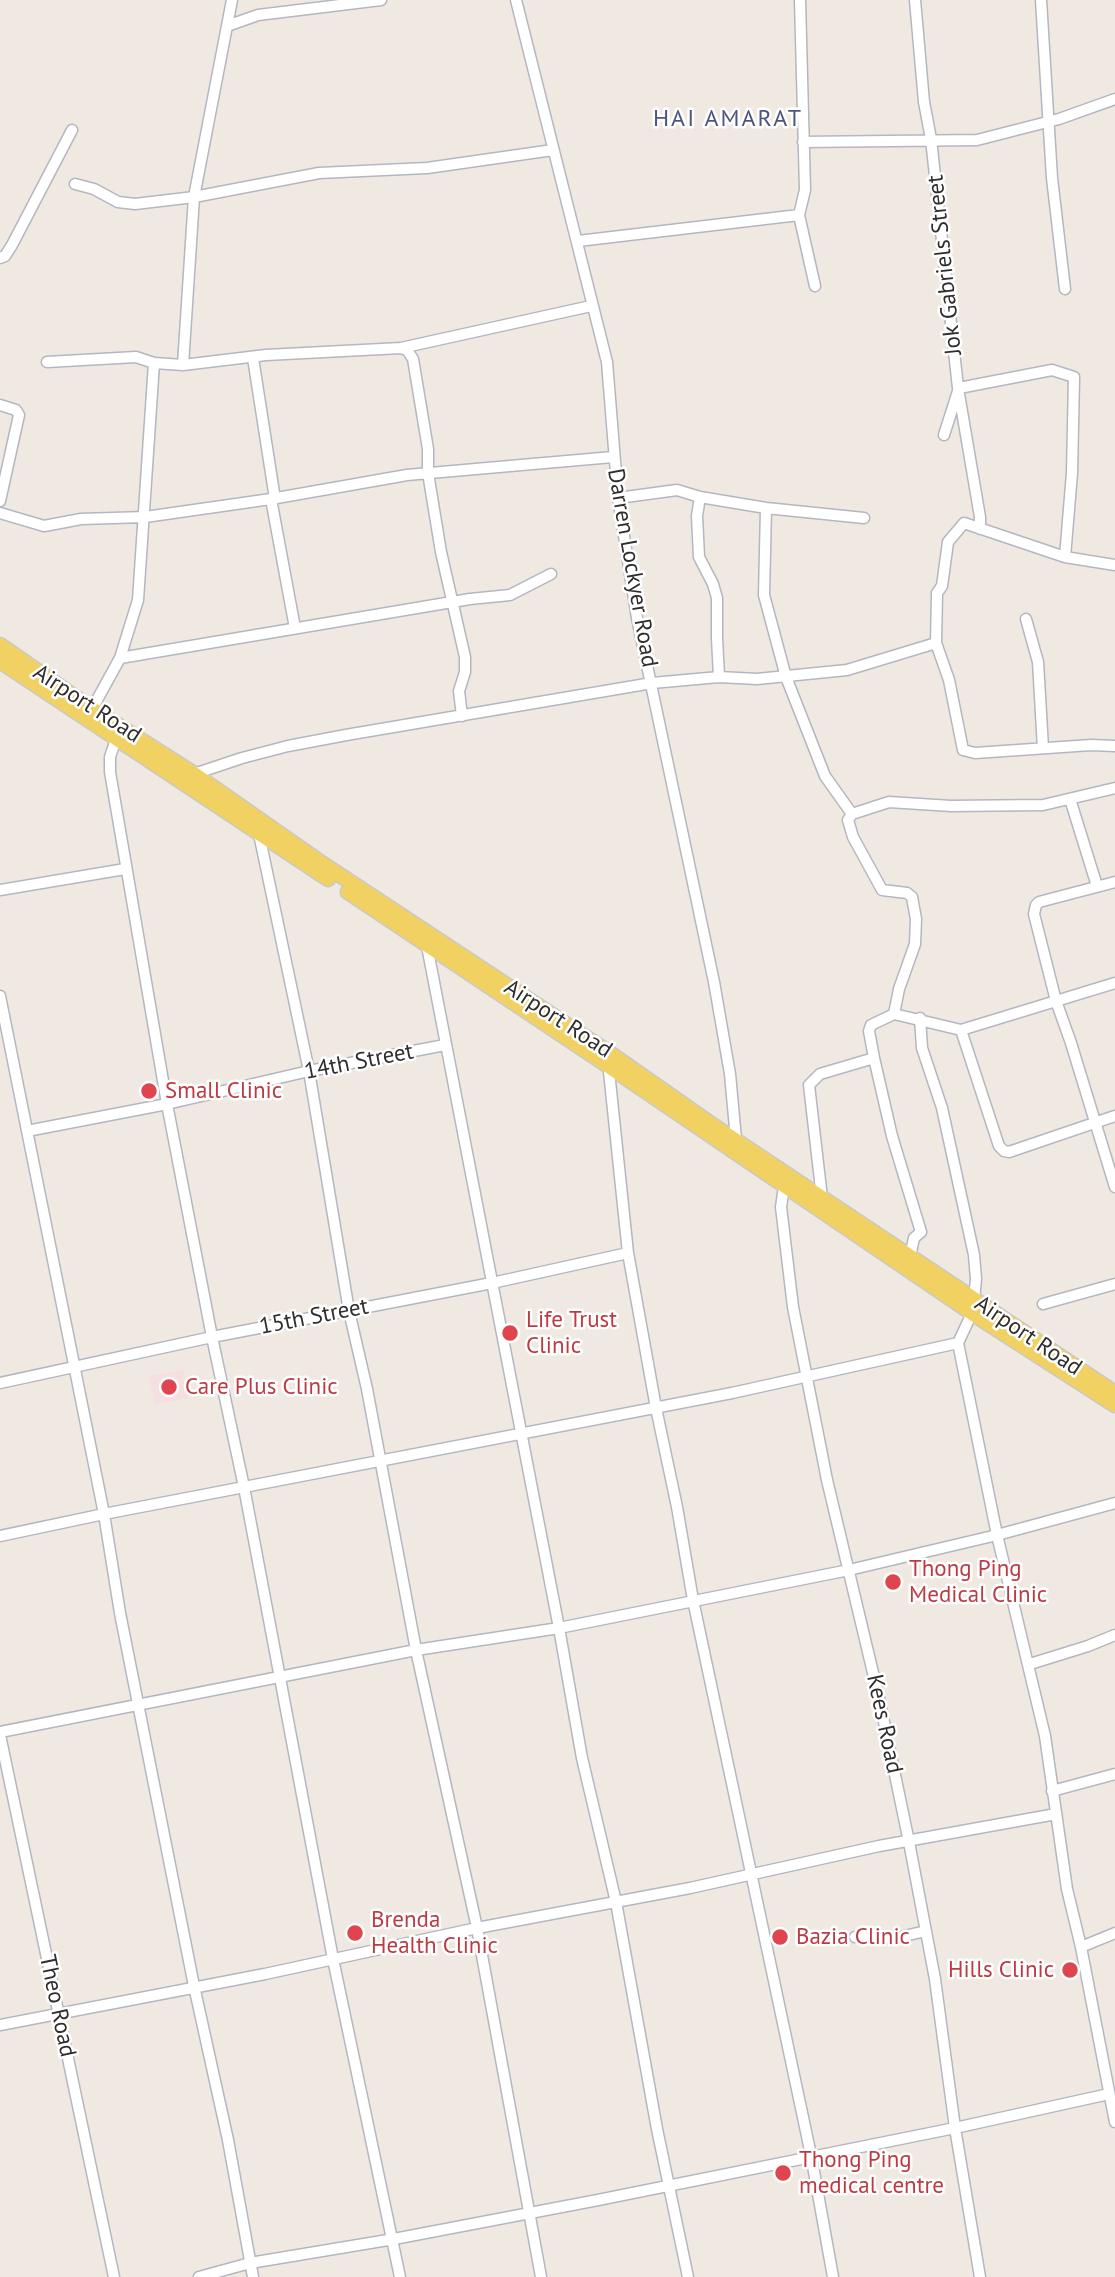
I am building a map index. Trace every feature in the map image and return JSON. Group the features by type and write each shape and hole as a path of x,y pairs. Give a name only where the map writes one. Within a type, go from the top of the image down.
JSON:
{"main road":[{"name":"Airport Road","path":"0,645 92,709 194,774 262,829 427,946 736,1139 785,1179 822,1198 910,1257 973,1306 1115,1393"},
{"name":"Airport Road","path":"0,660 116,739 262,829 608,1058 1115,1405"}],"street":[{"path":"183,365 194,197 232,0"},
{"path":"227,26 258,15 381,0"},
{"name":"Darren Lockyer Road","path":"516,0 607,362 613,457 637,618 713,982 730,1074 736,1139"},
{"path":"800,0 805,190 799,215 815,286"},
{"name":"Jok Gabriels Street","path":"915,0 924,102 931,139 958,388 980,529"},
{"path":"1041,0 1054,189 1065,289"},
{"path":"803,142 976,140 1049,121 1115,99"},
{"path":"0,258 5,256 12,245 72,130"},
{"path":"75,184 125,203 194,197 318,173 427,168 553,150"},
{"path":"578,241 799,215"},
{"path":"47,362 136,358 154,363 183,365 401,348 591,306"},
{"path":"401,348 412,355 428,449 428,473 441,552 465,657 465,672 459,691 462,716"},
{"path":"253,358 295,628"},
{"path":"92,709 120,658 138,600 154,363"},
{"path":"944,435 959,388 1052,370 1074,377 1072,473 1065,557"},
{"path":"0,405 16,410 19,415 0,501"},
{"path":"0,513 44,526 81,519 145,517 273,499 407,475 613,457"},
{"path":"618,498 677,490 700,497 766,508 864,518"},
{"path":"700,497 697,516 699,557 718,598 716,638 719,677"},
{"path":"766,508 764,595 786,677 825,776 852,814"},
{"path":"1115,565 1065,557 964,523 948,542 942,586 937,593 936,643 948,680 963,750 975,753 1091,745 1115,746"},
{"path":"120,658 517,593 551,575"},
{"path":"1026,619 1038,662 1043,748"},
{"path":"194,774 288,746 652,683 719,677 757,679 847,670 936,643"},
{"path":"116,739 110,757 110,772 167,1104 244,1487 333,1959 400,2277"},
{"path":"894,1014 899,989 915,944 916,919 912,897 907,893 882,890 853,837 848,820 852,814 889,802 951,806 1044,805 1115,788"},
{"path":"1070,799 1097,886"},
{"path":"262,829 309,1071 349,1311 381,1462 416,1650 477,1928 541,2277"},
{"path":"0,890 125,869"},
{"path":"1115,882 1039,902 1034,908 1056,1001 1115,1187"},
{"path":"427,946 582,1758 615,1902 688,2277"},
{"path":"910,1257 915,1238 921,1232 892,1136 874,1058 869,1031 871,1026 894,1014 920,1018 961,1030 1115,983"},
{"path":"0,996 253,2277"},
{"path":"920,1018 922,1048 942,1108 974,1255 976,1279 973,1306 958,1343 997,1535 1030,1664 1045,1736 1068,1889 1115,2122"},
{"path":"961,1030 999,1146 1004,1151 1009,1152 1115,1116"},
{"name":"14th Street","path":"27,1131 445,1045"},
{"path":"608,1058 628,1253 656,1408 693,1600 811,2155 832,2277"},
{"path":"822,1198 809,1085 820,1074 874,1058"},
{"name":"Kees Road","path":"785,1179 782,1218 793,1307 806,1378 909,1842 935,1979 980,2277"},
{"name":"15th Street","path":"0,1383 628,1253"},
{"path":"1044,1304 1115,1284"},
{"path":"0,1536 806,1378 958,1343"},
{"path":"0,1733 416,1650 559,1628 849,1570 997,1535 1115,1503"},
{"path":"1030,1664 1115,1635"},
{"name":"Theo Road","path":"0,1733 114,2277"},
{"path":"1052,1791 1115,1774"},
{"path":"0,2025 1056,1814"},
{"path":"855,1937 876,1934 891,1939 926,1931"},
{"path":"1081,1947 1115,1933"},
{"path":"199,2277 250,2263 394,2239 956,2128 1109,2094"}],"shaded area":[{"name":"Care Plus Clinic","path":"183,1370 189,1397 155,1405 149,1376"}],"place":[{"name":"Small Clinic","path":"149,1091"},
{"name":"Life Trust Clinic","path":"510,1333"},
{"name":"Care Plus Clinic","path":"169,1387"},
{"name":"Thong Ping Medical Clinic","path":"893,1582"},
{"name":"Brenda Health Clinic","path":"355,1933"},
{"name":"Bazia Clinic","path":"780,1937"},
{"name":"Hills Clinic","path":"1070,1970"},
{"name":"Thong Ping medical centre","path":"783,2173"}],"district":[{"name":"HAI AMARAT","path":"728,119"}]}
